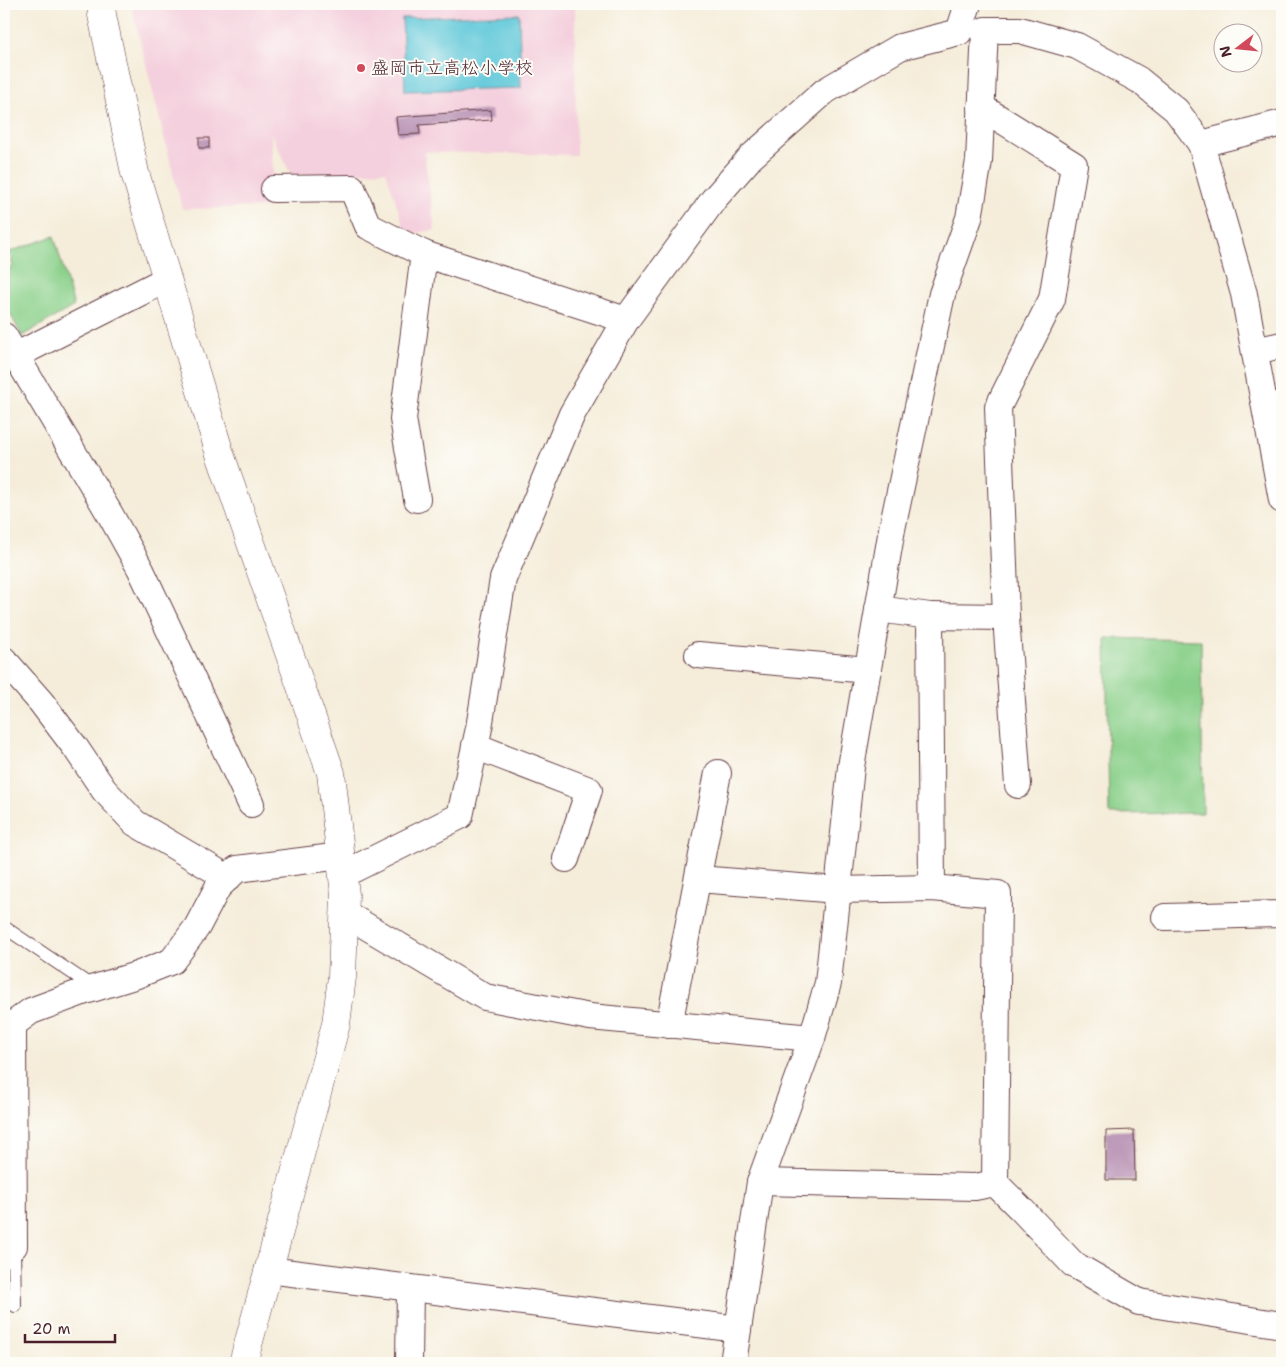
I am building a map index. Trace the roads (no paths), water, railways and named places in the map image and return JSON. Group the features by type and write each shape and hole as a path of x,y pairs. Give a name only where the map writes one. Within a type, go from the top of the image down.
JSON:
{"street":[{"path":"101,4 134,173 220,454 331,773 347,862 342,977 336,1024 243,1363"},
{"path":"9,1250 8,1028 31,1011 172,961 197,927 218,887 237,869 347,862 460,816 475,746 503,579 572,414 626,320 714,199 751,156 825,91 900,47 959,32 968,4"},
{"path":"733,1363 760,1182 812,1038 828,983 851,767 892,529 942,294 969,218 979,161 985,30 1020,30 1077,46 1139,80 1176,110 1201,144 1244,294 1282,500"},
{"path":"981,107 1074,165 1052,299 998,407 1006,617 1018,785"},
{"path":"1201,144 1282,123"},
{"path":"274,189 352,188 368,226 424,254 626,320"},
{"path":"417,499 403,419 424,254"},
{"path":"167,279 10,346 141,570 251,804"},
{"path":"1254,352 1282,345"},
{"path":"878,609 930,616 1006,617"},
{"path":"930,616 932,888"},
{"path":"698,655 868,670"},
{"path":"4,660 41,702 104,790 136,823 228,878"},
{"path":"475,746 589,790 566,858"},
{"path":"669,1025 718,773"},
{"path":"698,879 838,890 932,888 998,894 995,1184 1072,1264 1139,1302 1282,1325"},
{"path":"344,913 485,997 590,1017 812,1038"},
{"path":"1165,917 1282,914"},
{"path":"760,1182 975,1188 995,1184"},
{"path":"268,1270 738,1329"},
{"path":"409,1363 410,1288"}],"lane":[{"path":"4,927 94,988"},
{"path":"9,1250 15,1306"}],"water":[{"path":"519,14 521,88 405,91 402,18"}],"place":[{"name":"盛岡市立高松小学校","path":"361,68"}]}
